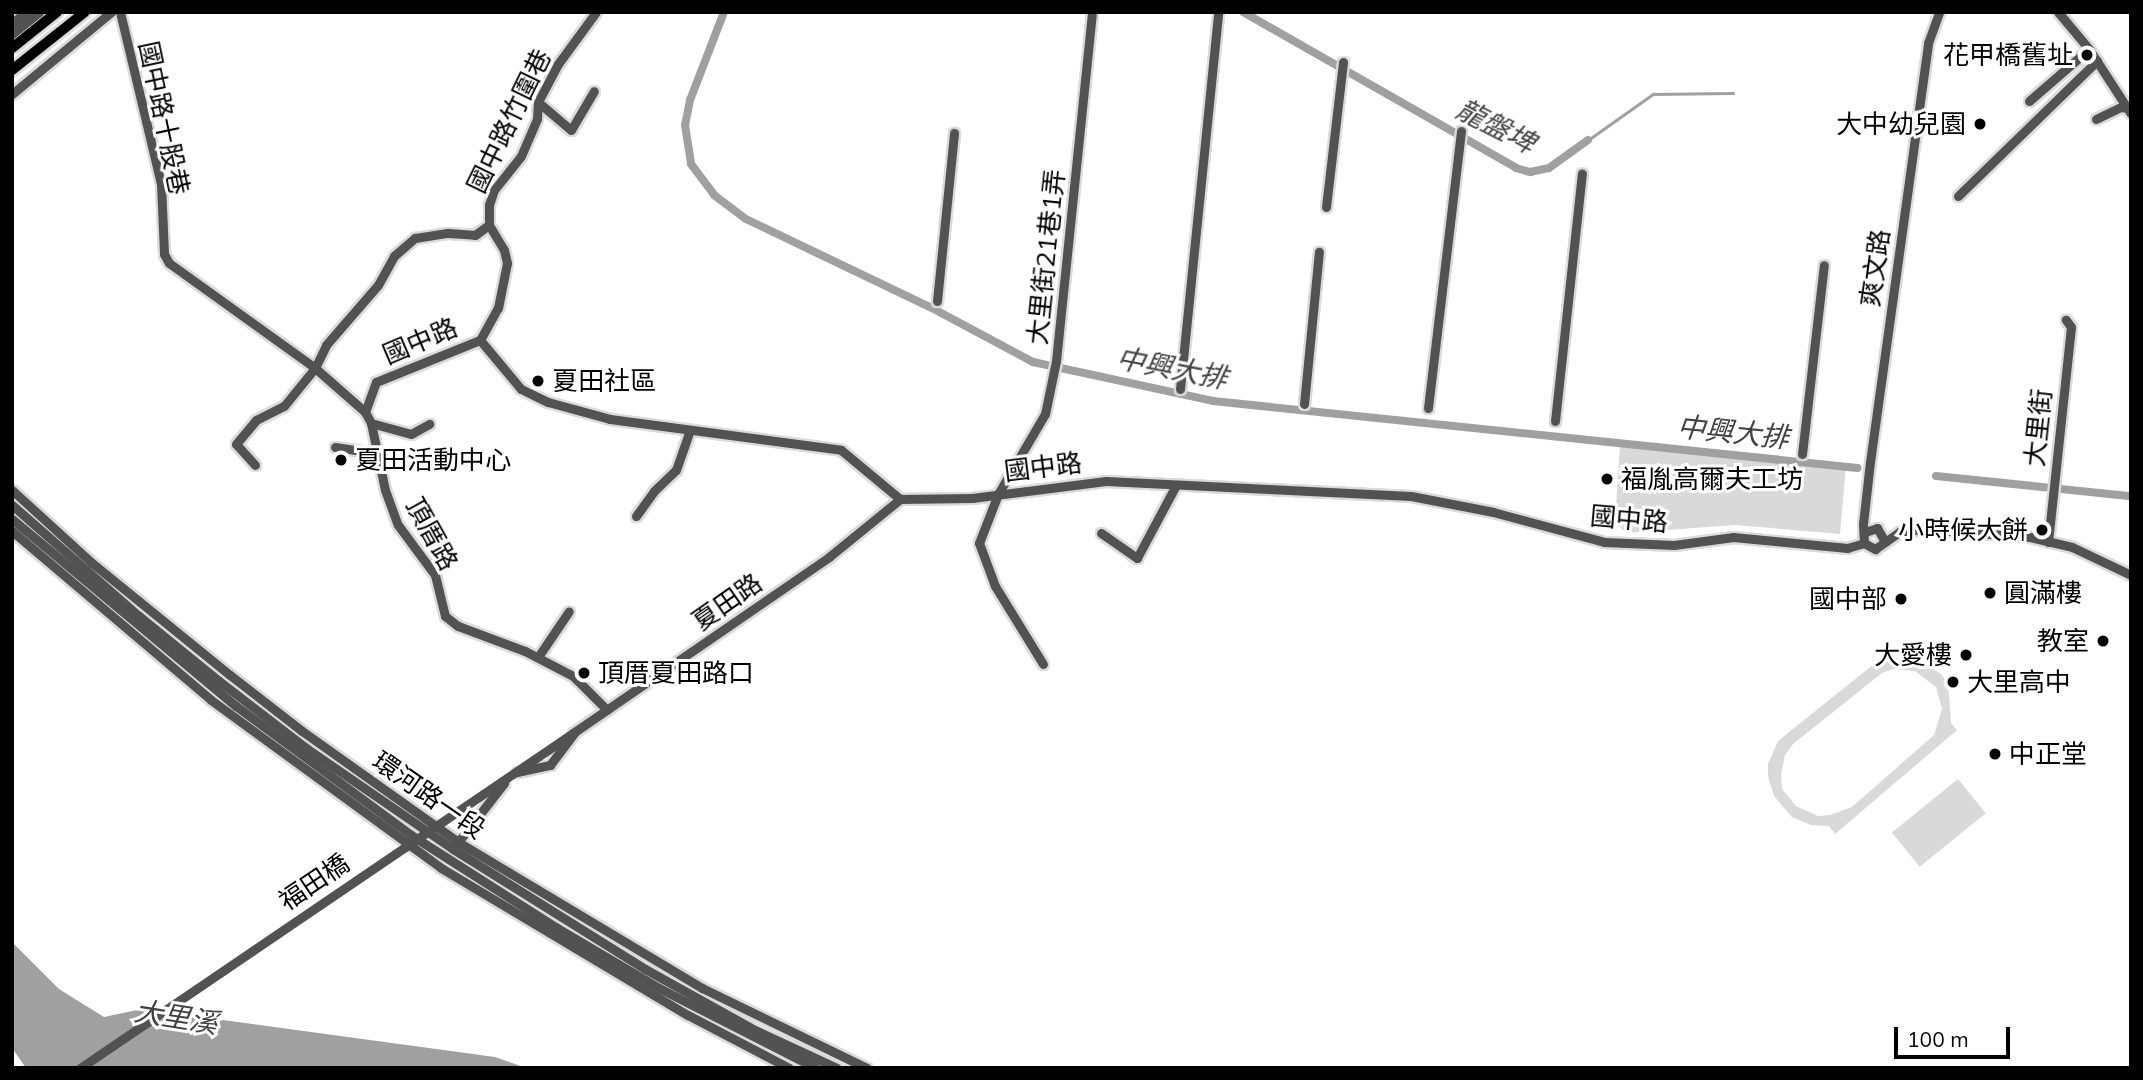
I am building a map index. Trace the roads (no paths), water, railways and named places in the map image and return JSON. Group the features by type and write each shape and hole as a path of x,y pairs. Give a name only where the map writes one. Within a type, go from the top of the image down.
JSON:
{"main road":[{"path":"12,48 57,12"},
{"path":"12,70 86,12"}],"street":[{"path":"12,23 26,12"},
{"path":"12,34 39,12"},
{"path":"86,12 89,31"},
{"path":"12,94 111,12"},
{"name":"國中路十股巷","path":"120,12 161,184 164,254 169,263 315,368"},
{"name":"國中路竹圍巷","path":"255,465 236,444 257,420 284,406 315,368 326,345 378,285 394,256 415,238 448,233 475,235 489,225 489,205 494,190 521,156 537,119 538,102 558,64 596,12"},
{"name":"大里街21巷1弄","path":"1043,664 995,586 979,543 998,501 998,494 1045,414 1056,362 1092,12"},
{"path":"1180,389 1218,12"},
{"name":"爽文路","path":"1865,532 1863,524 1872,448 1928,43 1939,12"},
{"path":"2058,12 2089,49 2129,111"},
{"path":"2029,101 2089,49"},
{"path":"1958,196 2097,61"},
{"path":"1326,207 1343,62"},
{"path":"12,87 46,66"},
{"path":"538,102 570,130 594,91"},
{"path":"2095,119 2121,107 2129,111"},
{"path":"1428,408 1461,131"},
{"path":"936,301 954,133"},
{"path":"1555,421 1582,173"},
{"path":"480,340 498,308 507,263 505,250 489,225"},
{"path":"1304,404 1319,252"},
{"path":"1802,454 1824,265"},
{"name":"大里街","path":"2048,542 2071,327 2066,320"},
{"name":"國中路","path":"365,412 376,382 480,340 521,389 548,402 610,419 841,450 900,499 972,498 1106,481 1410,496 1493,512 1604,542 1674,545 1733,537 1847,548 1864,543 1875,548 1899,532 1924,529 2030,537 2098,557 2131,575"},
{"path":"315,368 365,412"},
{"name":"頂厝路","path":"365,412 371,423 375,453 398,525 435,575 445,616 458,626 538,657 573,677 607,710"},
{"path":"371,423 411,434 429,424"},
{"path":"636,516 654,491 676,470 690,430"},
{"path":"335,447 375,453"},
{"path":"1101,533 1136,558 1176,485"},
{"name":"環河路一段","path":"12,490 92,563 229,676 453,850 755,1017 867,1068"},
{"name":"夏田路","path":"574,733 829,557 900,499"},
{"name":"環河路一段","path":"12,505 139,617 219,681 306,748 453,850 645,969 755,1030 837,1068"},
{"name":"環河路一段","path":"12,519 236,706 659,988 763,1044 817,1068"},
{"path":"1864,543 1865,532 1877,528 1884,540"},
{"name":"環河路一段","path":"12,531 211,700 441,868 688,1015 789,1068"},
{"path":"538,657 569,611"},
{"path":"441,868 501,785 518,771 550,765 574,733"},
{"name":"福田橋","path":"80,1068 574,733"}],"water":[{"name":"大里溪","path":"12,942 59,989 104,1017 142,1009 495,1057 526,1068 26,1068 12,1048"}],"waterway":[{"name":"中興大排","path":"724,12 690,100 685,125 691,164 714,195 746,219 930,307 1033,362 1213,401 1858,468"},
{"name":"龍盤埤","path":"1243,12 1516,168 1530,172 1549,168 1588,140"},
{"name":"龍盤埤","path":"1588,140 1653,94 1733,93"},
{"name":"中興大排","path":"1936,476 2131,496"}],"place":[{"name":"花甲橋舊址","path":"2087,55"},
{"name":"大中幼兒園","path":"1980,124"},
{"name":"夏田社區","path":"538,381"},
{"name":"夏田活動中心","path":"341,460"},
{"name":"福胤高爾夫工坊","path":"1607,479"},
{"name":"小時候大餅","path":"2042,530"},
{"name":"圓滿樓","path":"1990,593"},
{"name":"國中部","path":"1901,599"},
{"name":"教室","path":"2103,641"},
{"name":"大愛樓","path":"1966,655"},
{"name":"頂厝夏田路口","path":"584,673"},
{"name":"大里高中","path":"1953,682"},
{"name":"中正堂","path":"1995,754"}]}
